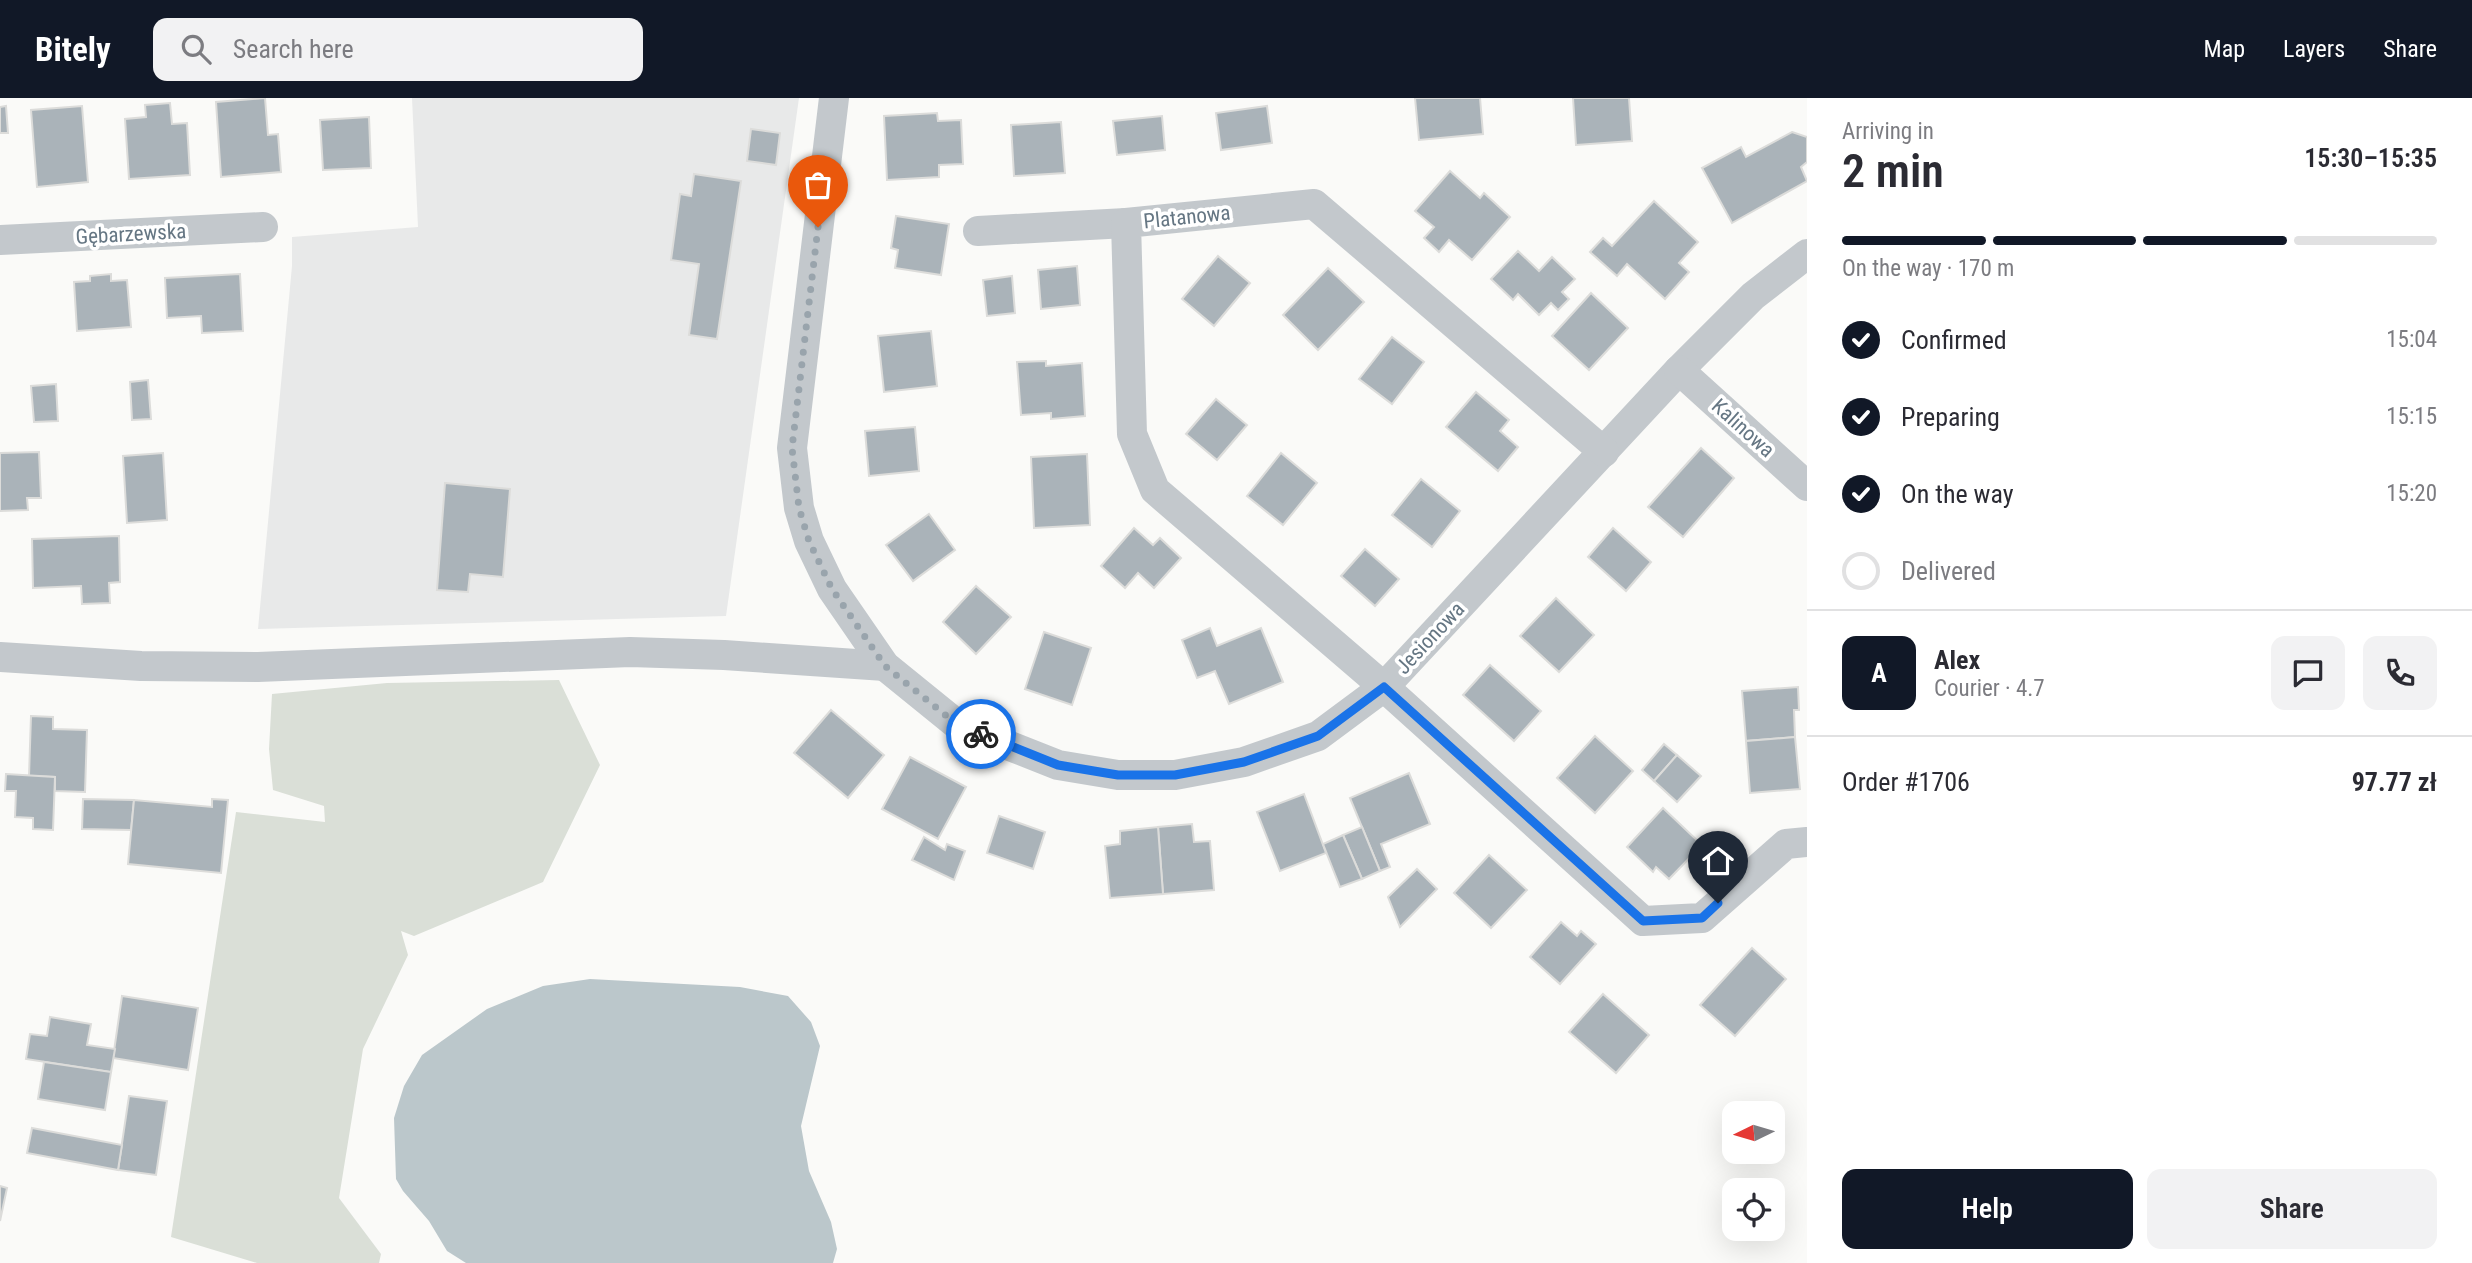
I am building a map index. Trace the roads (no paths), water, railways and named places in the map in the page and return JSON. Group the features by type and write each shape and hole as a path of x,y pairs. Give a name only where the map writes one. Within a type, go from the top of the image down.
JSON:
{"street":[{"name":"Jesionowa","path":"835,98 792,448 799,508 809,541 832,589 885,666 959,726 1058,765 1118,775 1175,775 1244,762 1318,736 1384,687 1679,370 1753,296 1807,254"},
{"name":"Platanowa","path":"1604,452 1314,204 1126,223 1132,434 1155,490 1384,687 1643,921 1702,918 1786,844 1807,842"},
{"path":"978,231 1126,223"},
{"name":"Gębarzewska","path":"0,240 263,227"},
{"name":"Kalinowa","path":"1679,370 1807,486"},
{"path":"0,657 141,666 258,667 630,652 724,655 885,666"}]}
